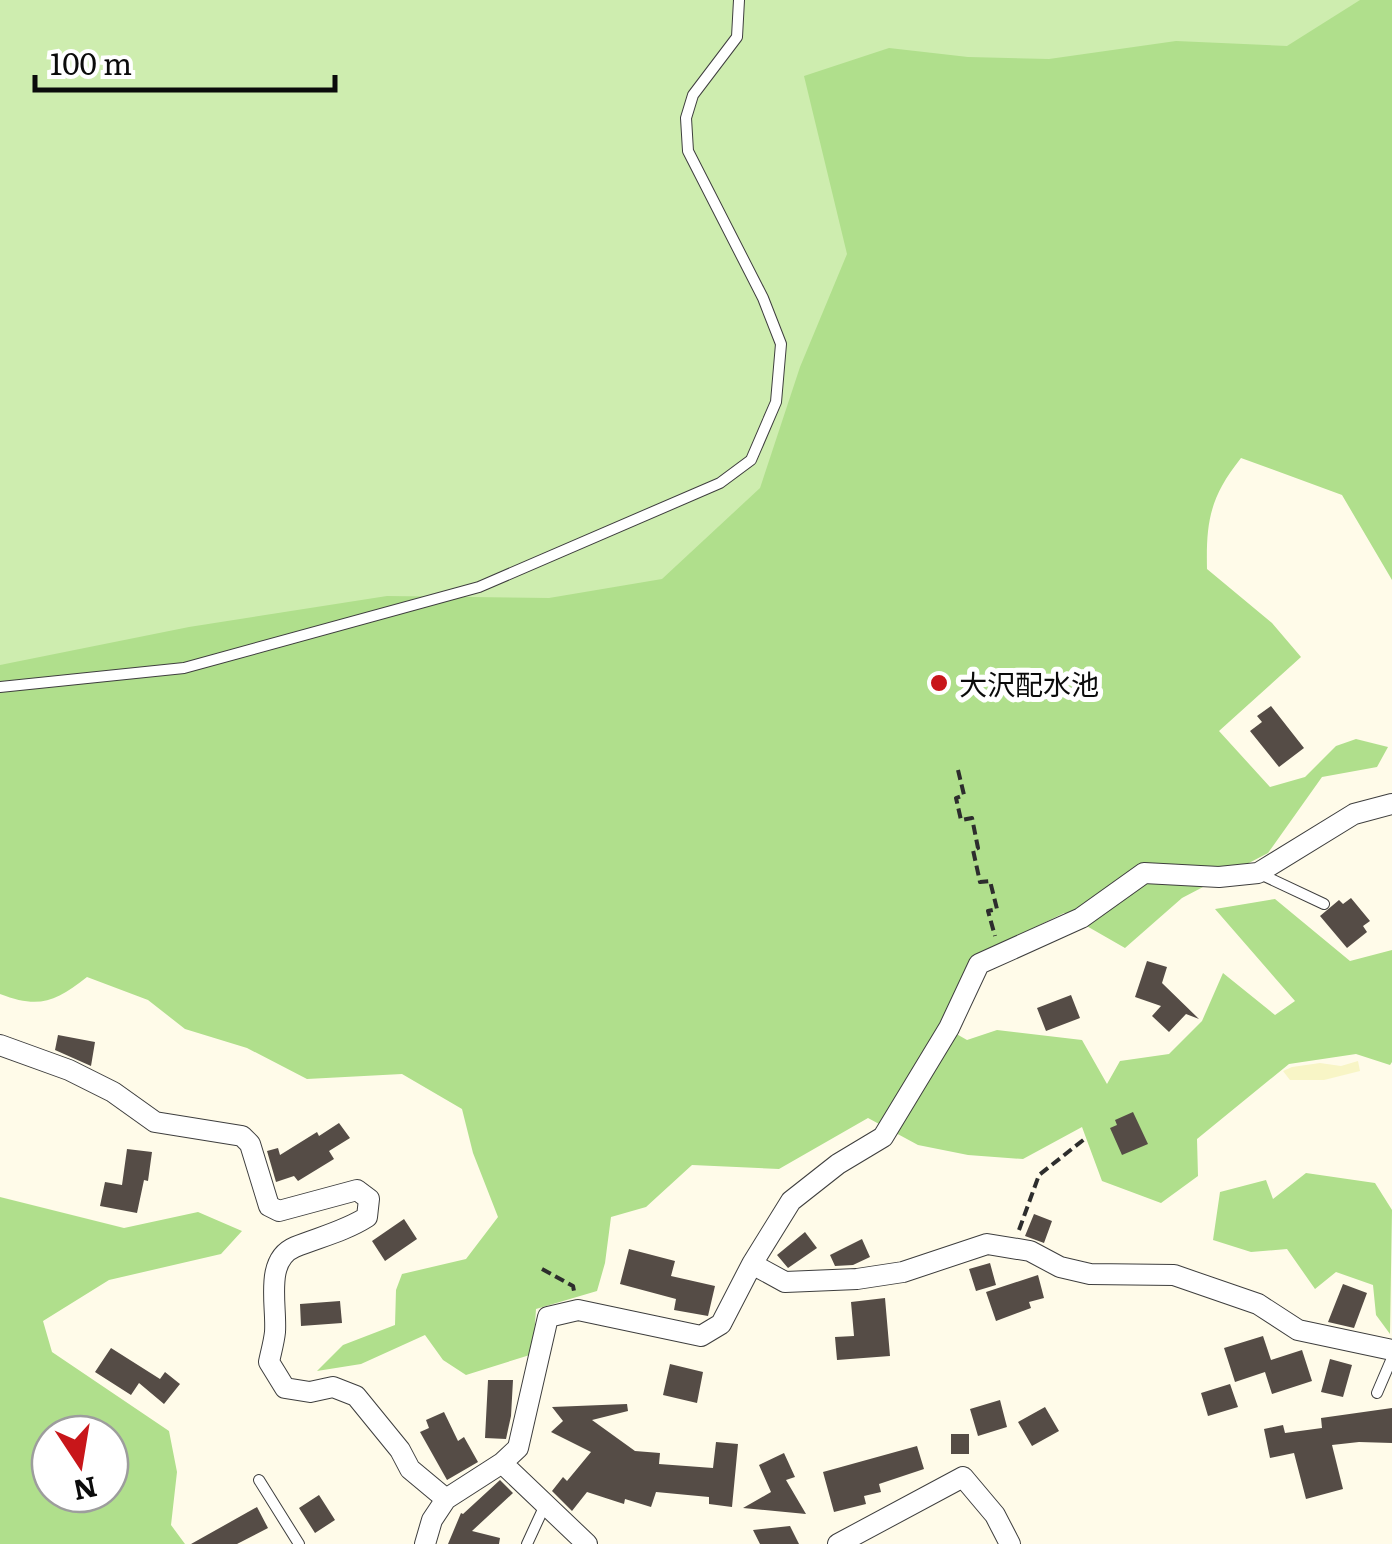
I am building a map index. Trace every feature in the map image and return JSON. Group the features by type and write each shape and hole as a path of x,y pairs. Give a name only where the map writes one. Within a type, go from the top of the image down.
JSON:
{"street":[{"path":"425,1544 432,1520 446,1500 518,1448 548,1317 578,1310 701,1336 722,1324 752,1264 792,1201 838,1164 883,1137 949,1028 978,964 1081,918 1144,874 1219,877 1258,873 1354,814 1392,804"},
{"path":"0,1046 69,1070 113,1092 155,1122 242,1136 250,1144 269,1206 279,1211 357,1190 369,1198 367,1217 353,1226 290,1248 279,1260 275,1277 275,1332 269,1362 285,1388 310,1392 333,1387 356,1396 400,1450 410,1469 446,1500"},
{"path":"752,1264 785,1282 857,1280 903,1272 987,1244 1030,1251 1060,1267 1090,1274 1174,1274 1258,1304 1298,1330 1392,1354"},
{"path":"502,1463 587,1544"},
{"path":"838,1544 963,1476 995,1514 1010,1544"}],"lane":[{"path":"0,686 184,668 479,587 720,483 751,460 776,402 781,344 763,298 688,151 686,118 693,95 737,37 739,0"},
{"path":"1258,873 1324,904"},
{"path":"1377,1393 1392,1354"},
{"path":"259,1480 299,1544"},
{"path":"527,1544 544,1505"}],"path":[{"path":"958,770 964,795 956,798 961,820 972,818 980,882 990,880 997,910 988,911 1000,955"},
{"path":"1012,1248 1039,1176 1087,1137"},
{"path":"542,1269 573,1286 578,1310"}],"shaded area":[{"path":"1358,1061 1360,1071 1324,1080 1290,1080 1283,1071 1320,1063 1341,1066"}],"green space":[{"path":"0,0 1392,0 1392,20 743,593 99,662 0,665"},
{"path":"1360,0 1392,0 1392,580 1342,495 1241,458 1222,485 1212,510 1207,569 1272,623 1301,657 1219,731 1270,787 1305,777 1336,746 1356,739 1388,747 1377,767 1322,777 1268,853 1182,898 1125,948 1064,913 976,956 939,1024 967,1040 997,1030 1082,1040 1107,1084 1120,1061 1169,1054 1202,1021 1223,973 1275,1015 1295,1001 1215,909 1275,899 1350,961 1392,950 1390,1065 1356,1054 1289,1064 1197,1139 1198,1176 1161,1203 1102,1181 1082,1127 1023,1159 968,1155 918,1145 868,1118 779,1169 692,1165 646,1207 611,1217 597,1291 536,1309 533,1354 466,1375 443,1360 425,1335 361,1364 317,1371 343,1345 395,1325 396,1290 402,1274 466,1259 498,1217 473,1153 462,1109 402,1074 307,1079 247,1048 185,1029 148,1000 87,977 56,997 36,1002 0,994 0,665 189,627 387,596 549,598 662,579 760,488 800,367 847,254 804,76 889,48 968,57 1049,59 1176,41 1287,46"},
{"path":"1306,1173 1375,1183 1392,1210 1390,1334 1376,1315 1373,1285 1336,1272 1315,1289 1287,1249 1251,1252 1213,1240 1220,1192 1266,1180 1273,1199"},
{"path":"0,1197 124,1228 198,1212 242,1231 221,1254 109,1280 43,1321 52,1352 169,1431 177,1472 171,1525 185,1544 0,1544"}],"building":[{"path":"1271,706 1304,748 1279,767 1250,731 1262,722 1257,716"},
{"path":"1351,898 1370,921 1363,926 1367,932 1347,948 1320,916 1339,900 1343,904"},
{"path":"1147,961 1167,967 1162,983 1199,1019 1186,1014 1169,1032 1152,1016 1161,1006 1135,997"},
{"path":"1071,995 1080,1018 1046,1031 1037,1008"},
{"path":"58,1035 95,1042 91,1066 55,1050"},
{"path":"1133,1112 1148,1144 1122,1155 1110,1128 1117,1125 1115,1120"},
{"path":"339,1123 350,1138 329,1151 334,1159 298,1181 294,1176 276,1182 267,1151 278,1148 280,1155"},
{"path":"127,1149 152,1152 148,1181 144,1180 137,1213 100,1206 105,1182 122,1185"},
{"path":"1034,1214 1052,1221 1044,1243 1025,1236"},
{"path":"404,1219 417,1239 385,1261 372,1241"},
{"path":"805,1232 817,1248 788,1268 777,1255"},
{"path":"862,1239 870,1257 853,1265 835,1266 830,1255"},
{"path":"629,1249 675,1261 671,1276 715,1286 708,1316 674,1310 676,1299 620,1284"},
{"path":"990,1263 996,1285 976,1291 969,1269"},
{"path":"1038,1275 1044,1298 1029,1302 1031,1308 996,1321 986,1292"},
{"path":"1343,1284 1367,1293 1354,1328 1328,1322"},
{"path":"885,1298 890,1356 837,1360 835,1337 854,1336 851,1302"},
{"path":"340,1301 342,1323 301,1326 300,1304"},
{"path":"1263,1336 1271,1360 1302,1350 1312,1381 1272,1394 1265,1372 1235,1382 1224,1348"},
{"path":"111,1348 160,1379 165,1372 180,1384 164,1404 139,1383 131,1395 95,1372"},
{"path":"1330,1359 1352,1365 1343,1397 1321,1392"},
{"path":"670,1364 703,1372 697,1403 663,1395"},
{"path":"488,1380 513,1380 506,1439 485,1438"},
{"path":"1230,1384 1238,1407 1208,1416 1201,1393"},
{"path":"1000,1400 1007,1427 978,1436 970,1409"},
{"path":"627,1404 628,1411 592,1420 635,1451 660,1453 659,1464 713,1468 716,1442 738,1444 732,1507 709,1504 709,1497 656,1492 651,1507 625,1499 624,1504 587,1492 572,1511 552,1491 563,1477 567,1481 591,1452 551,1432 563,1421 552,1407"},
{"path":"1045,1407 1059,1431 1032,1446 1018,1422"},
{"path":"1392,1408 1392,1443 1332,1445 1343,1489 1306,1499 1294,1453 1270,1458 1264,1429 1283,1425 1285,1433 1322,1428 1321,1418"},
{"path":"444,1412 458,1441 464,1437 478,1462 447,1480 420,1432 429,1428 426,1420"},
{"path":"951,1434 969,1434 969,1454 951,1454"},
{"path":"917,1446 924,1469 879,1484 881,1492 864,1496 866,1504 834,1512 823,1472"},
{"path":"784,1453 795,1477 786,1480 806,1514 743,1508 771,1492 759,1465"},
{"path":"500,1480 513,1493 472,1531 500,1538 499,1544 448,1544 461,1513"},
{"path":"319,1495 335,1520 315,1533 299,1508"},
{"path":"257,1507 268,1528 237,1544 191,1544"},
{"path":"790,1526 799,1544 760,1544 753,1530"}],"place":[{"name":"大沢配水池","path":"939,683"}]}
